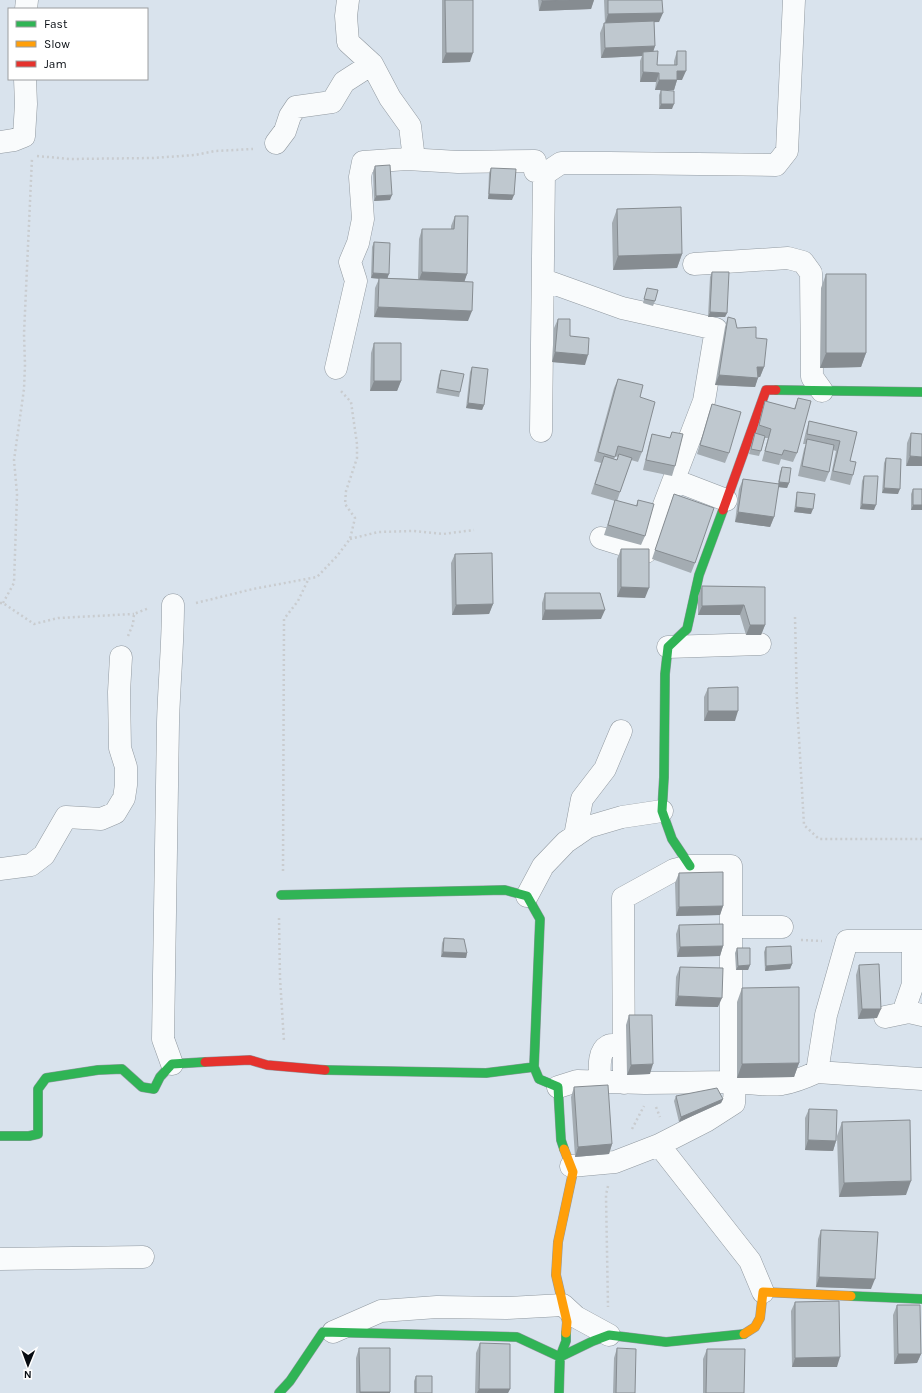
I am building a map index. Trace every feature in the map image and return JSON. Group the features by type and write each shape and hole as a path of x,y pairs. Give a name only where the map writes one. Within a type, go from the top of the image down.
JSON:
{"street":[{"path":"348,0 346,16 348,42 372,64 390,98 410,126 413,151 407,159"},
{"path":"336,368 356,281 350,262 358,243 363,219 360,177 363,162 407,159 458,162 535,161 535,171 549,171 561,163 776,166 787,151 794,0"},
{"path":"276,142 285,131 290,116 296,107 332,102 344,82 372,64"},
{"path":"0,142 14,140 24,136 26,104 25,80"},
{"path":"541,431 544,280 544,171"},
{"path":"694,264 788,258 803,262 811,273 812,377 822,391"},
{"path":"544,280 622,308 716,329 704,401 646,552 601,538"},
{"path":"690,866 672,839 662,811 664,777 665,674 668,647 687,629 699,575 766,390 922,392"},
{"path":"674,480 726,500"},
{"path":"172,1064 163,1039 168,722 173,605"},
{"path":"668,647 760,644"},
{"path":"0,869 31,865 44,855 66,817 101,819 114,813 124,798 126,767 120,748 119,692 121,657"},
{"path":"575,836 582,799 605,769 621,731"},
{"path":"527,896 543,866 566,842 588,827 622,817 662,811"},
{"path":"571,1166 615,1162 664,1142 706,1121 734,1103 731,866 690,866 674,870 623,898 624,1082"},
{"path":"281,895 505,890 527,896 540,919 534,1067 539,1079 558,1087 577,1081 733,1082 781,1084 795,1081 817,1072 922,1079"},
{"path":"731,927 782,927"},
{"path":"817,1072 826,1015 847,941 918,941 913,984 903,1015"},
{"path":"600,1082 600,1058 604,1049 609,1045 624,1045"},
{"path":"0,1136 29,1136 38,1134 38,1089 46,1078 98,1070 122,1069 142,1087 154,1088 160,1077 172,1064 250,1060 267,1065 320,1070 486,1073 534,1067"},
{"path":"558,1087 561,1140 573,1172 558,1242 556,1275 567,1322 566,1341 560,1357 559,1393"},
{"path":"333,1332 381,1311 437,1307 507,1308 563,1304 576,1317 609,1335 666,1342 744,1334 755,1327 760,1318 762,1292 750,1261 664,1142"},
{"path":"0,1259 144,1257"},
{"path":"762,1292 922,1299"},
{"path":"279,1393 290,1381 323,1332 517,1337 560,1357"},
{"path":"560,1357 593,1340 609,1335"}],"path":[{"path":"276,142 264,149 249,148 215,151 195,155 153,158 70,159 32,156 24,334 24,389 14,460 17,494 14,583 2,603 34,624 58,618 134,614 151,607 198,603 253,589 316,577 337,556 350,539 355,518 345,504 346,491 357,458 357,444 351,402 340,390 336,368"},
{"path":"350,539 378,532 413,531 442,534 474,530"},
{"path":"283,1066 284,1039 280,978 279,917 283,854 284,619 298,601 309,578"},
{"path":"121,657 133,624 134,614"},
{"path":"795,617 804,825 819,839 922,838"},
{"path":"782,927 782,938 793,940 847,941"},
{"path":"609,1335 606,1195 609,1177 615,1162 647,1101"},
{"path":"653,1101 664,1142"}],"building":[{"path":"445,0 473,0 473,53 446,53"},
{"path":"542,0 570,0 542,1"},
{"path":"608,0 662,0 663,13 608,14"},
{"path":"654,21 655,46 605,48 604,23"},
{"path":"658,51 657,65 677,65 677,51 686,51 686,71 677,71 677,80 659,80 659,73 643,72 643,52"},
{"path":"661,90 674,91 674,104 661,104"},
{"path":"390,165 392,195 376,196 375,166"},
{"path":"491,168 516,169 514,195 489,194"},
{"path":"681,207 682,254 618,256 617,209"},
{"path":"455,216 468,216 467,274 422,272 422,229 454,229"},
{"path":"374,242 390,243 389,274 373,273"},
{"path":"712,272 729,272 727,313 710,312"},
{"path":"826,274 866,274 866,353 826,353"},
{"path":"379,278 473,282 472,311 378,307"},
{"path":"647,288 658,290 655,301 644,299"},
{"path":"728,317 735,319 737,328 756,327 756,338 767,339 764,367 757,367 758,378 719,375"},
{"path":"558,319 570,319 570,336 589,338 588,355 555,352"},
{"path":"374,343 401,343 401,381 374,381"},
{"path":"472,367 488,369 484,405 468,403"},
{"path":"441,370 464,374 460,392 438,388"},
{"path":"618,379 643,385 640,397 655,402 642,452 618,446 615,457 598,452"},
{"path":"798,398 811,401 797,453 784,450 782,455 765,451 771,429 759,425 765,401 795,409"},
{"path":"712,404 741,412 729,453 700,445"},
{"path":"809,421 857,432 850,461 856,462 853,475 833,471 840,441 807,434"},
{"path":"672,432 683,434 675,466 646,460 652,434 670,438"},
{"path":"755,433 765,436 761,451 751,449"},
{"path":"911,433 922,434 922,457 910,456"},
{"path":"807,439 834,445 829,472 802,466"},
{"path":"619,454 632,458 620,492 595,484 604,456 617,460"},
{"path":"886,458 901,459 900,489 884,488"},
{"path":"782,467 791,468 789,483 779,482"},
{"path":"864,476 878,476 876,505 862,504"},
{"path":"743,479 779,484 774,517 738,512"},
{"path":"913,489 922,489 922,505 913,505"},
{"path":"797,492 815,494 813,509 796,507"},
{"path":"674,494 714,508 695,563 655,550"},
{"path":"615,500 637,506 638,500 654,504 645,536 608,525"},
{"path":"621,549 649,549 649,588 621,587"},
{"path":"492,553 493,604 456,605 455,554"},
{"path":"702,586 765,587 765,625 750,625 744,605 702,606"},
{"path":"545,593 600,593 605,610 545,610"},
{"path":"738,687 738,711 708,711 708,688"},
{"path":"723,872 723,906 679,907 679,873"},
{"path":"723,924 723,946 680,947 679,925"},
{"path":"444,938 464,939 467,953 443,952"},
{"path":"791,946 792,964 766,966 766,947"},
{"path":"737,948 750,948 750,965 738,966"},
{"path":"879,964 881,1009 862,1009 859,965"},
{"path":"680,967 723,968 722,998 678,996"},
{"path":"799,987 799,1063 742,1064 742,988"},
{"path":"629,1015 652,1015 653,1064 631,1065"},
{"path":"608,1085 612,1144 578,1147 574,1087"},
{"path":"717,1088 723,1099 681,1117 676,1096"},
{"path":"809,1109 837,1110 836,1141 808,1140"},
{"path":"910,1120 911,1181 844,1183 842,1122"},
{"path":"821,1230 878,1232 875,1279 819,1277"},
{"path":"839,1301 840,1357 795,1358 795,1302"},
{"path":"897,1305 920,1305 921,1354 898,1354"},
{"path":"480,1343 510,1344 510,1389 479,1389"},
{"path":"359,1348 390,1348 390,1392 360,1392"},
{"path":"617,1348 636,1349 635,1393 616,1393"},
{"path":"707,1349 745,1349 744,1393 706,1393"},
{"path":"416,1376 432,1376 432,1393 416,1393"}],"traffic: fast":[{"path":"776,390 922,392"},
{"path":"690,866 672,839 662,811 664,777 665,674 668,647 687,629 699,575 723,510"},
{"path":"281,895 505,890 527,896 540,919 534,1067 539,1079 558,1087 561,1140 564,1149"},
{"path":"0,1136 29,1136 38,1134 38,1089 46,1078 98,1070 122,1069 142,1087 154,1089 160,1077 172,1064 205,1062"},
{"path":"325,1070 486,1073 534,1067"},
{"path":"851,1296 922,1299"},
{"path":"279,1393 290,1381 323,1332 517,1337 560,1357 609,1335 666,1342 744,1334"},
{"path":"559,1393 560,1357 566,1341 566,1333"}],"traffic: slow":[{"path":"564,1149 573,1172 558,1242 556,1275 567,1322 566,1333"},
{"path":"744,1334 755,1327 760,1318 763,1292 851,1296"}],"traffic: jam":[{"path":"723,510 766,390 776,390"},
{"path":"205,1062 250,1060 267,1065 325,1070"}]}
